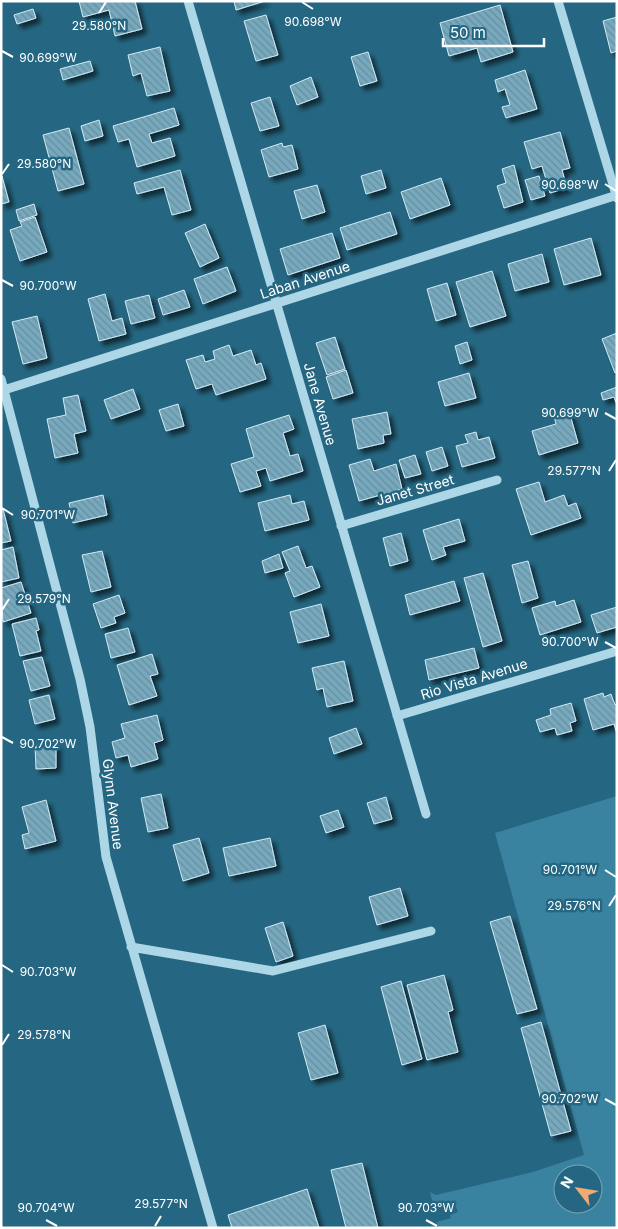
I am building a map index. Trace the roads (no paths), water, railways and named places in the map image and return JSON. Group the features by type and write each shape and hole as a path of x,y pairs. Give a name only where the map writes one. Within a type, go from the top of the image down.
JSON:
{"street":[{"name":"Jane Avenue","path":"188,1 426,814"},
{"path":"558,1 616,196"},
{"name":"Laban Avenue","path":"3,390 616,196"},
{"name":"Glynn Avenue","path":"1,379 80,679 90,727 106,857 213,1228"},
{"name":"Janet Street","path":"341,526 497,480"},
{"name":"Rio Vista Avenue","path":"397,716 617,651"},
{"path":"131,948 273,971 431,931"}]}
